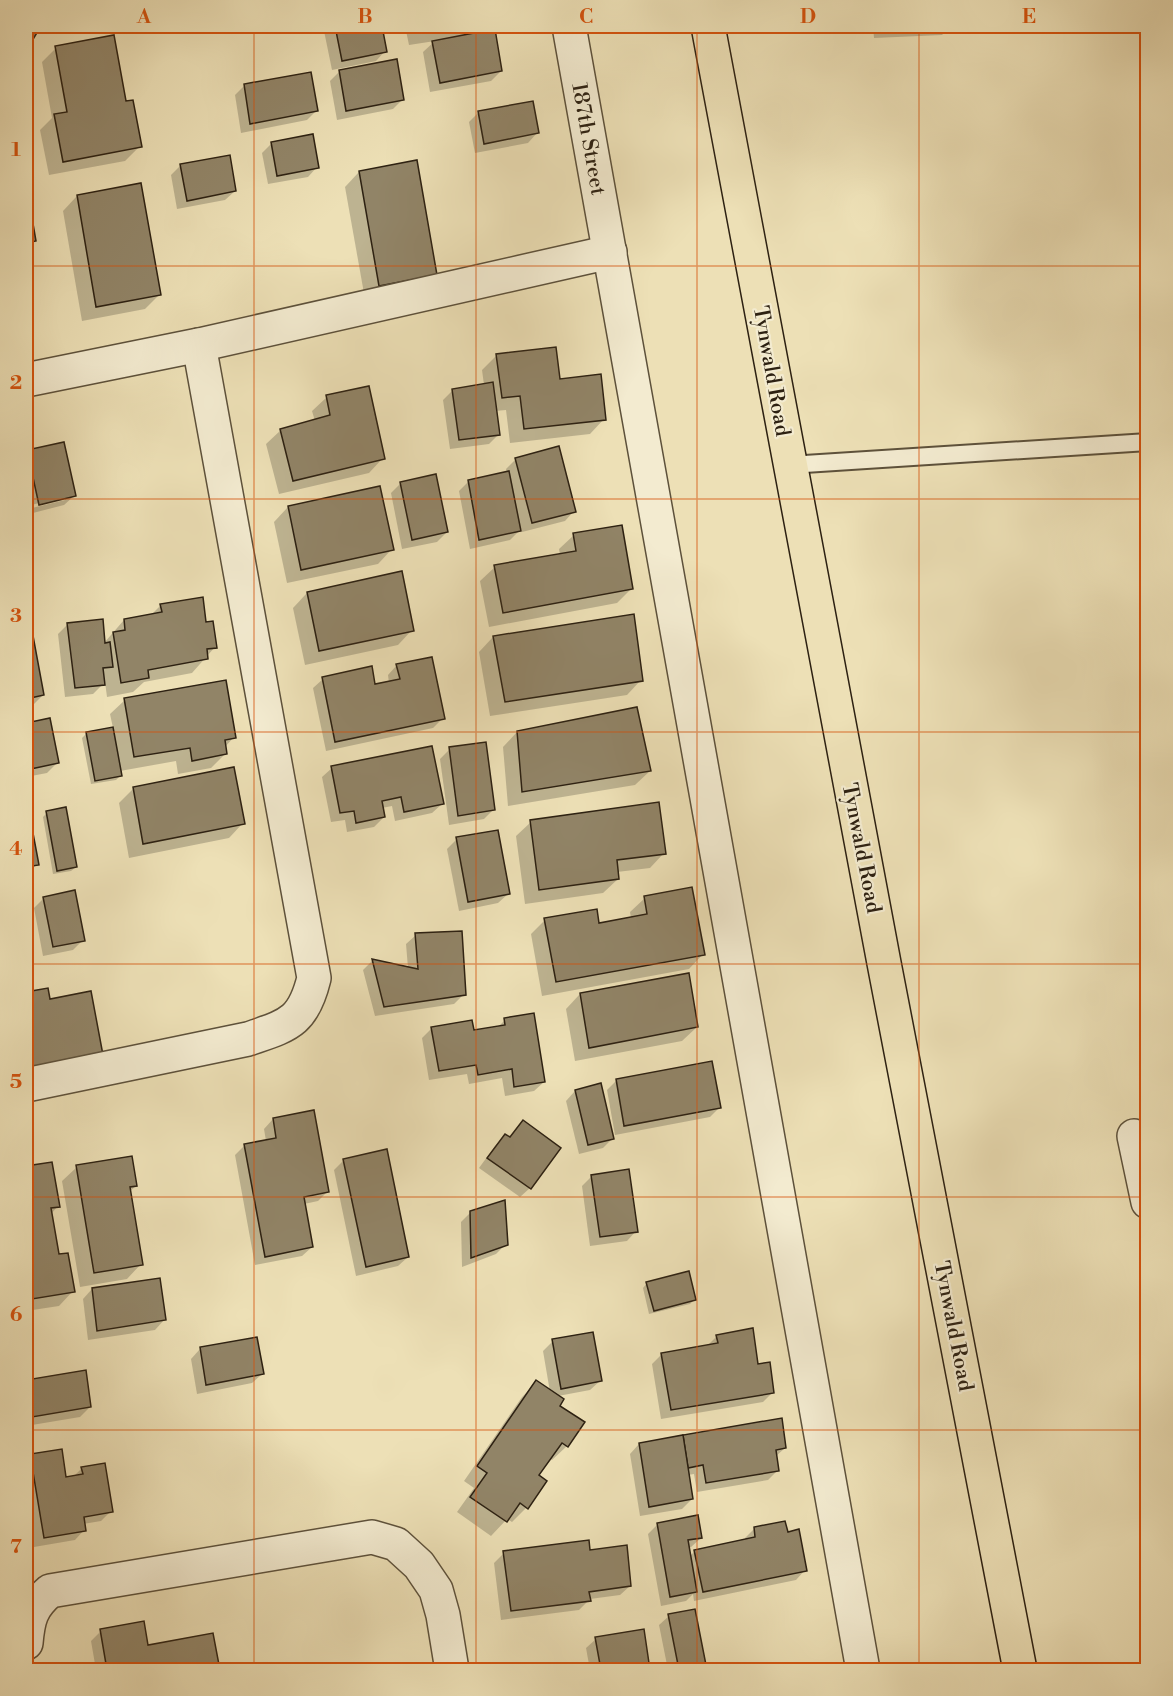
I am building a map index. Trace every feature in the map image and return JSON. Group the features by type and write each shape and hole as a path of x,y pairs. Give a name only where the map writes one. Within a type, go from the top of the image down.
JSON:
{"main road":[{"name":"Tynwald Road","path":"708,26 789,465 1020,1671"}],"street":[{"name":"187th Street","path":"569,26 863,1671"},
{"path":"26,380 199,345 610,252"},
{"path":"26,1085 248,1039 282,1027 299,1015 309,1000 314,978 199,345"},
{"path":"1134,1136 1148,1202"},
{"path":"26,1643 30,1613 39,1600 50,1591 372,1537 396,1544 419,1565 435,1590 443,1615 452,1671"},
{"path":"26,1649 29,1671"}],"lane":[{"path":"789,465 1148,442"}],"building":[{"path":"26,26 41,26 26,51"},
{"path":"335,26 382,26 387,52 342,61"},
{"path":"422,26 457,26 423,32"},
{"path":"495,29 502,71 440,83 432,41"},
{"path":"114,35 126,101 133,100 142,147 63,162 54,114 67,112 55,46"},
{"path":"397,59 404,100 346,111 339,70"},
{"path":"311,72 318,111 250,124 244,84"},
{"path":"533,101 539,133 484,144 478,111"},
{"path":"313,134 319,168 277,176 271,142"},
{"path":"230,155 236,191 187,201 180,164"},
{"path":"417,160 437,275 379,286 359,171"},
{"path":"141,183 161,295 96,307 77,195"},
{"path":"28,195 36,241 26,243 26,196"},
{"path":"556,347 560,379 601,374 606,420 524,429 520,396 502,398 496,354"},
{"path":"493,382 500,435 459,440 452,389"},
{"path":"369,386 385,459 293,481 280,429 330,415 326,395"},
{"path":"64,442 76,496 39,505 27,450"},
{"path":"559,446 576,512 532,523 515,458"},
{"path":"509,471 521,531 479,540 468,480"},
{"path":"436,474 448,532 412,540 400,482"},
{"path":"380,486 394,550 301,570 288,506"},
{"path":"622,525 633,589 503,613 494,565 576,551 573,533"},
{"path":"402,571 414,631 319,651 307,592"},
{"path":"203,597 206,622 213,621 217,648 207,649 208,659 148,670 149,678 121,683 113,632 125,630 124,619 162,612 160,604"},
{"path":"634,614 643,681 505,702 493,636"},
{"path":"103,619 105,643 110,642 113,667 103,668 105,685 75,688 67,623"},
{"path":"31,625 44,695 26,699 26,626"},
{"path":"432,657 445,719 335,742 322,677 372,666 375,684 400,679 396,664"},
{"path":"226,680 236,738 225,740 227,754 192,761 190,748 134,757 124,698"},
{"path":"637,707 651,771 522,792 517,731"},
{"path":"50,718 59,763 26,770 26,723"},
{"path":"113,727 122,776 95,781 86,732"},
{"path":"486,742 495,810 458,816 449,747"},
{"path":"432,746 444,804 404,812 401,797 382,801 385,817 356,823 354,811 340,813 331,766"},
{"path":"234,767 245,824 143,844 133,787"},
{"path":"659,802 666,854 617,860 619,879 539,890 530,820"},
{"path":"66,807 77,867 57,871 46,811"},
{"path":"29,812 39,865 26,867 26,813"},
{"path":"498,830 510,894 468,902 456,837"},
{"path":"692,887 705,955 556,982 544,918 597,909 599,923 647,914 644,896"},
{"path":"75,890 85,941 53,947 43,897"},
{"path":"462,931 466,995 384,1007 372,959 418,969 415,933"},
{"path":"689,973 698,1027 589,1048 580,993"},
{"path":"48,988 50,999 91,991 103,1055 26,1069 26,992"},
{"path":"534,1013 545,1082 514,1087 512,1069 478,1075 476,1065 439,1071 431,1027 472,1020 474,1030 505,1025 504,1018"},
{"path":"712,1061 721,1108 624,1126 616,1079"},
{"path":"601,1083 614,1139 588,1145 575,1090"},
{"path":"314,1110 329,1192 304,1197 313,1247 265,1257 244,1144 276,1138 273,1118"},
{"path":"523,1120 561,1148 531,1189 487,1158 505,1134 510,1137"},
{"path":"387,1149 409,1257 366,1267 343,1159"},
{"path":"132,1156 137,1186 130,1187 143,1265 94,1273 76,1165"},
{"path":"52,1162 60,1207 51,1208 59,1254 68,1253 75,1292 32,1299 26,1263 26,1166"},
{"path":"629,1169 638,1232 600,1237 591,1175"},
{"path":"505,1200 508,1245 471,1258 470,1211"},
{"path":"689,1271 696,1300 654,1311 646,1282"},
{"path":"160,1278 166,1320 97,1331 92,1288"},
{"path":"753,1328 758,1364 770,1362 774,1393 671,1410 661,1353 718,1343 716,1335"},
{"path":"593,1332 602,1381 561,1389 552,1339"},
{"path":"257,1337 264,1374 206,1385 200,1347"},
{"path":"86,1370 91,1407 32,1417 26,1380"},
{"path":"536,1380 564,1399 560,1406 585,1422 568,1447 562,1443 539,1475 547,1481 528,1509 520,1503 507,1522 470,1497 487,1473 477,1466"},
{"path":"782,1418 786,1448 776,1450 779,1471 706,1483 703,1465 688,1468 683,1435"},
{"path":"683,1435 693,1499 649,1507 639,1443"},
{"path":"62,1449 66,1477 83,1474 81,1467 105,1463 113,1512 84,1517 86,1531 44,1538 30,1454"},
{"path":"698,1515 702,1538 688,1540 697,1592 670,1597 657,1523"},
{"path":"785,1521 788,1532 799,1529 807,1571 703,1592 694,1550 755,1537 754,1527"},
{"path":"589,1540 590,1550 627,1545 631,1586 589,1592 591,1601 511,1611 503,1551"},
{"path":"695,1609 707,1670 679,1670 668,1614"},
{"path":"144,1621 148,1645 213,1633 220,1670 107,1670 100,1629"},
{"path":"644,1629 650,1670 601,1670 595,1637"}]}
